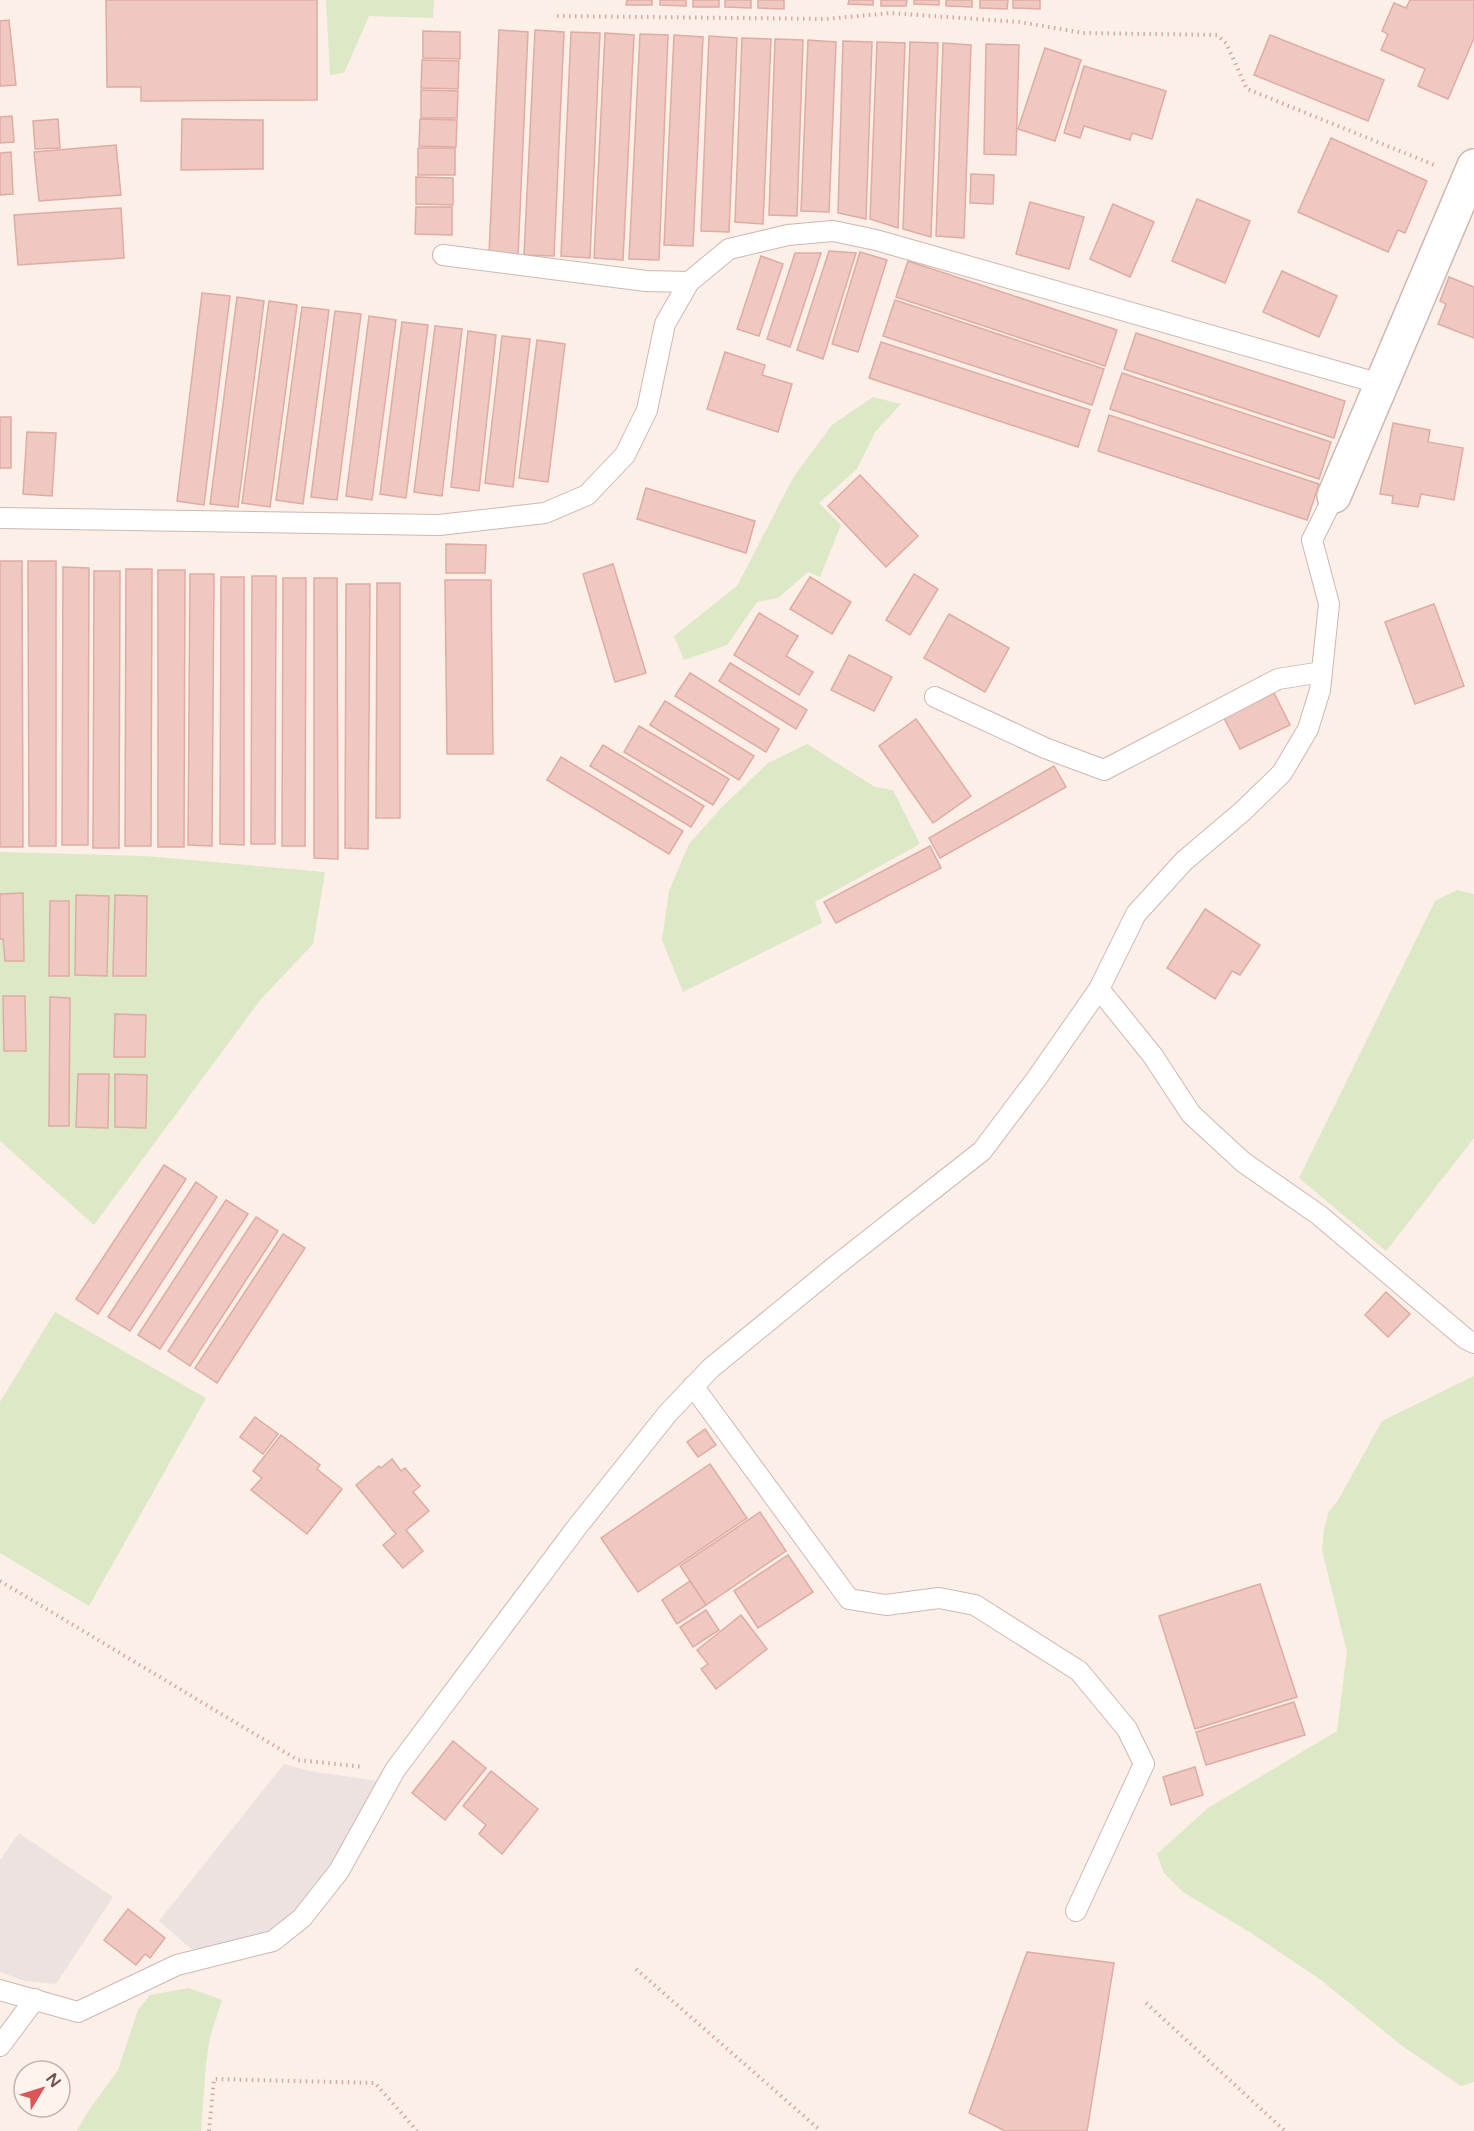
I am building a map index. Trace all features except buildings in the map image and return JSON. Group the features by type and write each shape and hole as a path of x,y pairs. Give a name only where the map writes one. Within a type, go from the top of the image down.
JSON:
{"street":[{"path":"1334,496 1471,172"}],"lane":[{"path":"0,518 439,525 545,513 587,495 625,455 647,410 665,324 689,282 729,249 788,235 833,231 876,240 1381,384"},
{"path":"443,255 646,281 689,282"},
{"path":"0,1990 78,2012 177,1965 273,1941 302,1918 339,1871 395,1770 577,1527 668,1413 711,1368 824,1275 982,1151 1037,1078 1099,989 1136,914 1184,861 1243,811 1282,772 1308,729 1320,690 1329,604 1311,540 1334,496"},
{"path":"935,697 1045,748 1104,770 1278,679 1322,672"},
{"path":"1099,989 1153,1056 1191,1114 1243,1162 1319,1215 1466,1339 1474,1343"},
{"path":"693,1386 849,1599 886,1605 939,1598 975,1605 1079,1671 1127,1729 1144,1764 1076,1911"},
{"path":"0,2046 35,2000"}],"path":[{"path":"557,16 826,19 890,14 1018,22 1084,33 1217,35 1226,43 1246,89 1471,172"},
{"path":"0,1581 298,1760 395,1770"},
{"path":"636,1969 821,2131"},
{"path":"1146,2003 1285,2131"},
{"path":"209,2131 214,2079 375,2083 417,2131"}],"shaded area":[{"path":"284,1764 310,1771 377,1781 324,1876 298,1910 268,1931 203,1950 191,1949 159,1921"},
{"path":"19,1833 113,1897 56,1984 25,1981 0,1972 0,1860"}],"green space":[{"path":"326,0 434,0 433,18 369,16 344,73 330,75"},
{"path":"873,397 901,404 875,432 857,469 819,503 841,525 820,577 808,572 778,598 757,602 727,645 684,660 674,636 737,586 794,476 832,425"},
{"path":"807,744 875,787 893,790 920,844 815,902 822,923 683,992 662,940 669,891 689,844 720,809 768,763"},
{"path":"0,852 145,856 325,872 313,944 261,999 94,1225 0,1141"},
{"path":"1457,890 1474,894 1474,1138 1386,1251 1299,1178 1435,901"},
{"path":"55,1312 206,1398 89,1606 0,1553 0,1402"},
{"path":"1474,1376 1474,2082 1461,2086 1401,2045 1321,1980 1251,1933 1183,1892 1164,1873 1157,1854 1208,1808 1337,1731 1347,1652 1322,1550 1329,1511 1337,1502 1382,1421"},
{"path":"189,1988 222,2000 210,2037 201,2131 77,2131 118,2070 138,2010 150,1995"}]}
